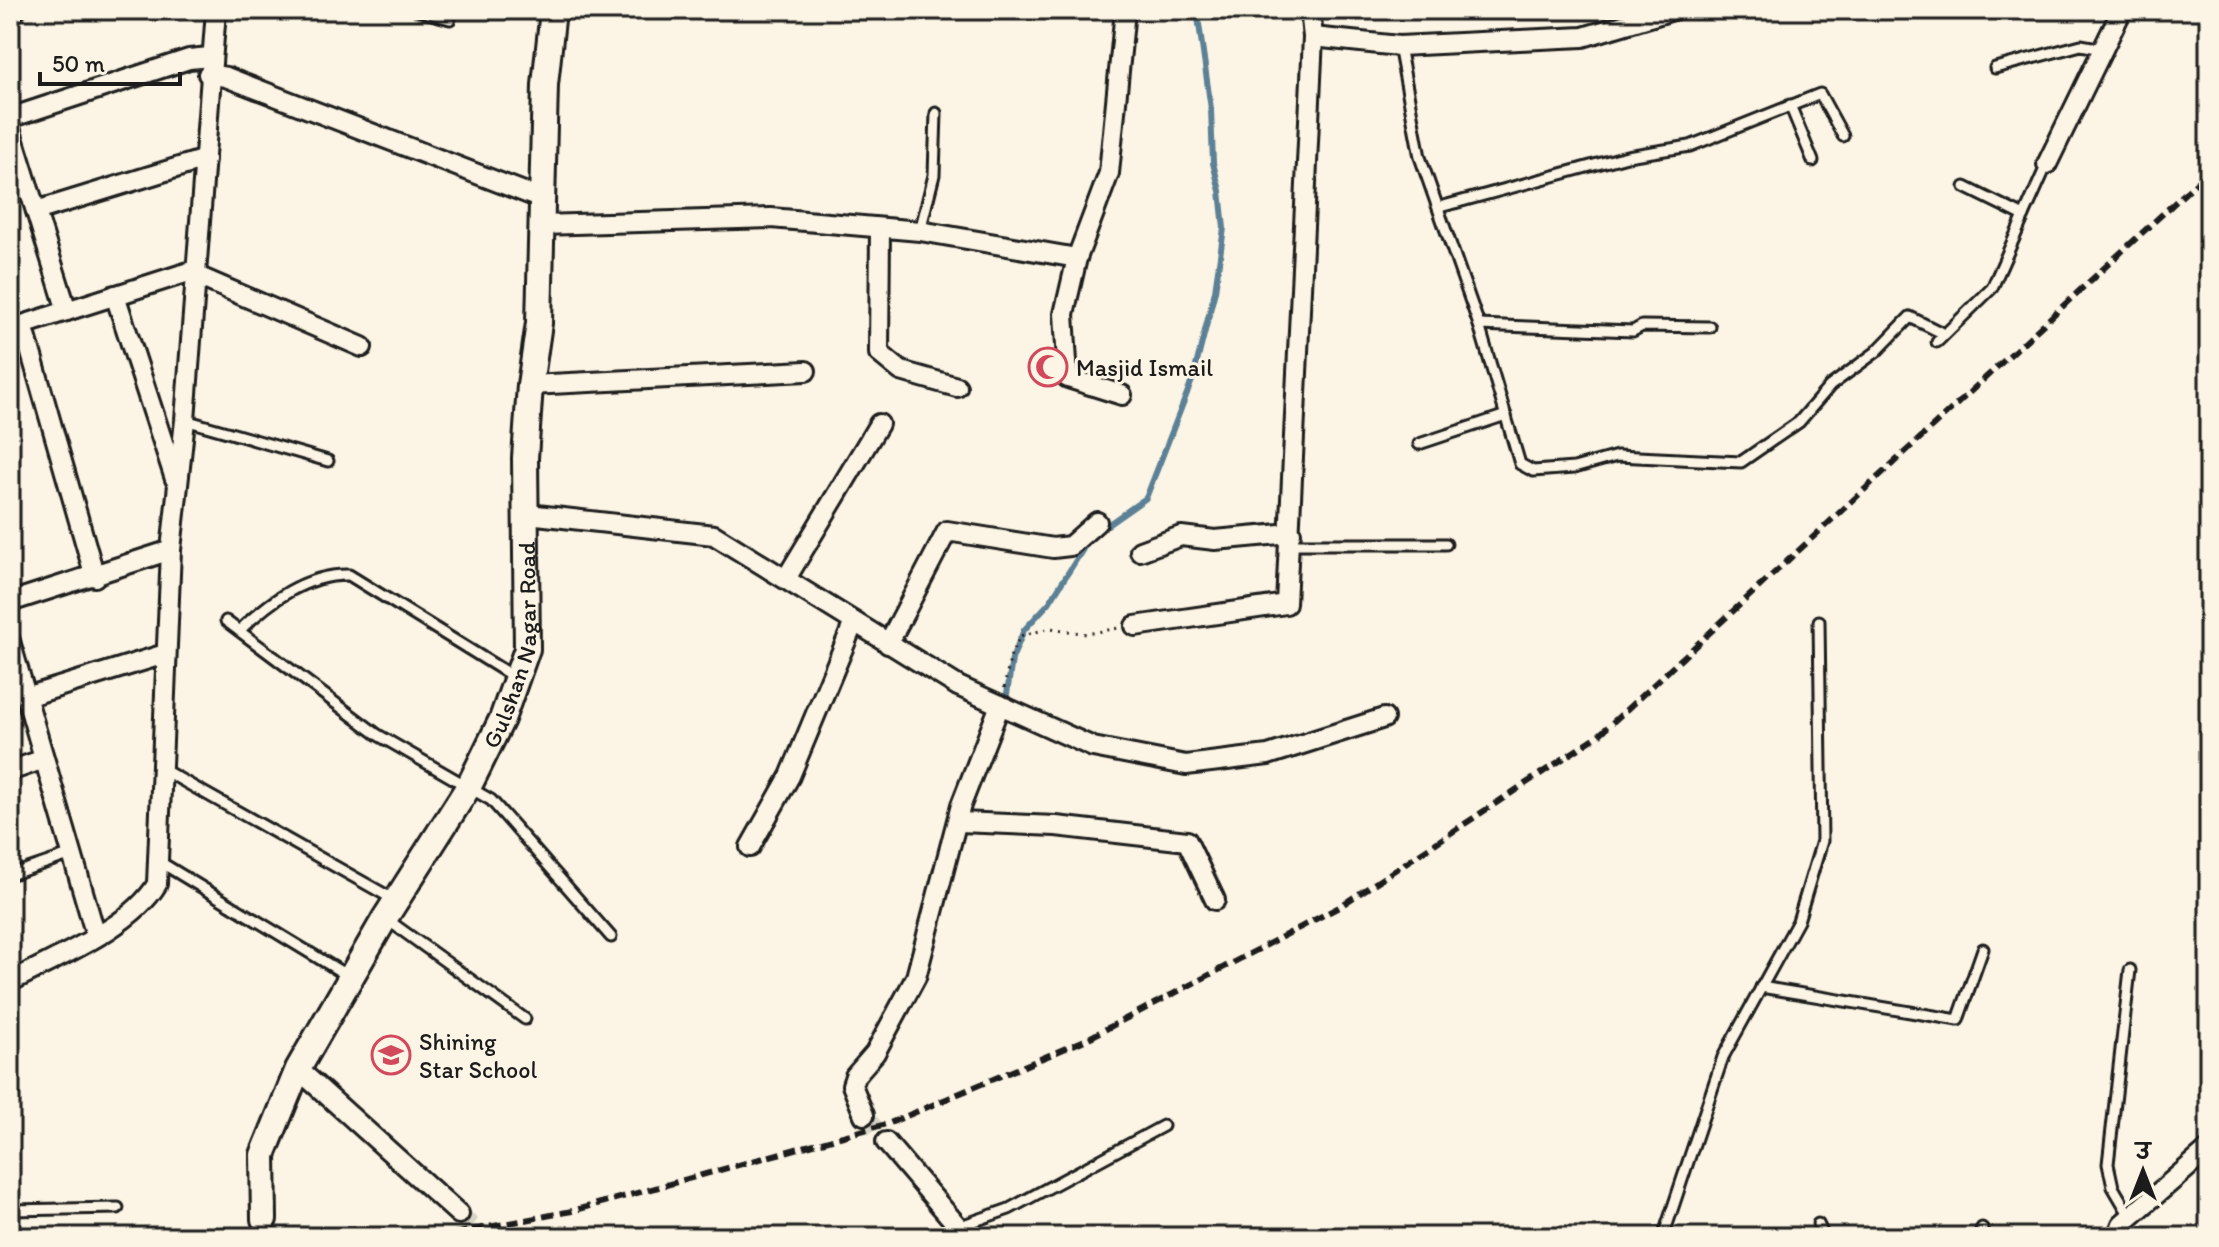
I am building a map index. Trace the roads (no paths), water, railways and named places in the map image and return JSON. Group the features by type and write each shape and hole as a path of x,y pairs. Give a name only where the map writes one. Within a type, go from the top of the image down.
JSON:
{"street":[{"path":"10,12 16,10"},
{"path":"10,982 96,936 147,902 157,884 171,550 185,420 209,66 216,10"},
{"name":"Gulshan Nagar Road","path":"264,1219 263,1155 298,1069 391,910 469,786 518,680 527,649 528,514 525,458 530,385 539,323 545,85 553,10"},
{"path":"1122,395 1068,378 1064,314 1077,258 1109,173 1125,10"},
{"path":"1135,626 1286,604 1313,37 1310,10"},
{"path":"1313,37 1399,46 1583,37 1673,10"},
{"path":"2047,164 2122,10"},
{"path":"10,118 189,59 209,66 226,77 542,199"},
{"path":"10,128 67,311"},
{"path":"36,211 205,159"},
{"path":"542,225 771,218 920,231 1077,258"},
{"path":"880,229 879,353 901,371 957,387"},
{"path":"95,577 16,327 195,272 362,347"},
{"path":"115,295 176,485"},
{"path":"530,385 806,371"},
{"path":"787,577 879,424"},
{"path":"528,514 714,535 787,577 958,686 1093,747 1186,765 1268,755 1384,718"},
{"path":"888,644 947,531 1053,548 1070,546 1097,522"},
{"path":"1140,551 1181,536 1215,540 1290,539"},
{"path":"10,602 171,550"},
{"path":"750,847 790,776 854,622"},
{"path":"10,641 96,936"},
{"path":"26,697 165,654"},
{"path":"864,1115 852,1085 855,1076 875,1053 916,977 961,805 1000,705"},
{"path":"10,771 44,759"},
{"path":"959,822 1056,826 1187,841 1215,900"},
{"path":"298,1069 459,1214"},
{"path":"886,1142 963,1232"},
{"path":"2117,1237 2122,1224 2130,1216 2209,1149"}],"lane":[{"path":"417,10 450,19"},
{"path":"1995,68 2081,45 2103,49"},
{"path":"1399,46 1420,157 1479,325 1520,464 1533,471 1574,468 1617,456 1741,462 1799,422 1830,386 1876,352 1910,317 1941,338 1992,288 2047,164"},
{"path":"1440,207 1627,156 1690,146 1820,94 1843,136"},
{"path":"1790,105 1813,161"},
{"path":"920,231 934,175 936,113"},
{"path":"1965,187 2024,216"},
{"path":"1479,325 1633,331 1642,326 1710,327"},
{"path":"1419,444 1506,415"},
{"path":"185,420 328,461"},
{"path":"1290,539 1446,544"},
{"path":"240,630 262,609 299,585 329,574 349,575 518,680"},
{"path":"226,621 378,735 491,800 611,937"},
{"path":"1663,1237 1723,1057 1798,921 1822,841 1819,621"},
{"path":"162,768 391,910 525,1019"},
{"path":"10,875 72,854"},
{"path":"160,862 351,978"},
{"path":"1761,987 1958,1020 1983,949"},
{"path":"2130,970 2108,1164 2113,1187 2130,1216"},
{"path":"929,1237 963,1232 1163,1126"},
{"path":"10,1210 118,1208"},
{"path":"1818,1224 1824,1237"}],"waterway":[{"path":"1099,531 1146,498 1193,378 1215,291 1224,228 1213,163 1211,109 1197,10"},
{"path":"1006,701 1012,659 1024,630 1049,603 1090,538"}],"tunnel":[{"path":"864,1115 886,1142"},
{"path":"459,1214 487,1237"},
{"path":"264,1219 264,1237"}],"railway":[{"path":"437,1237 572,1211 890,1123 1085,1040 1339,907 1599,735 2209,171"}],"place":[{"name":"Masjid Ismail","path":"1048,367"},
{"name":"Shining Star School","path":"391,1055"}]}
